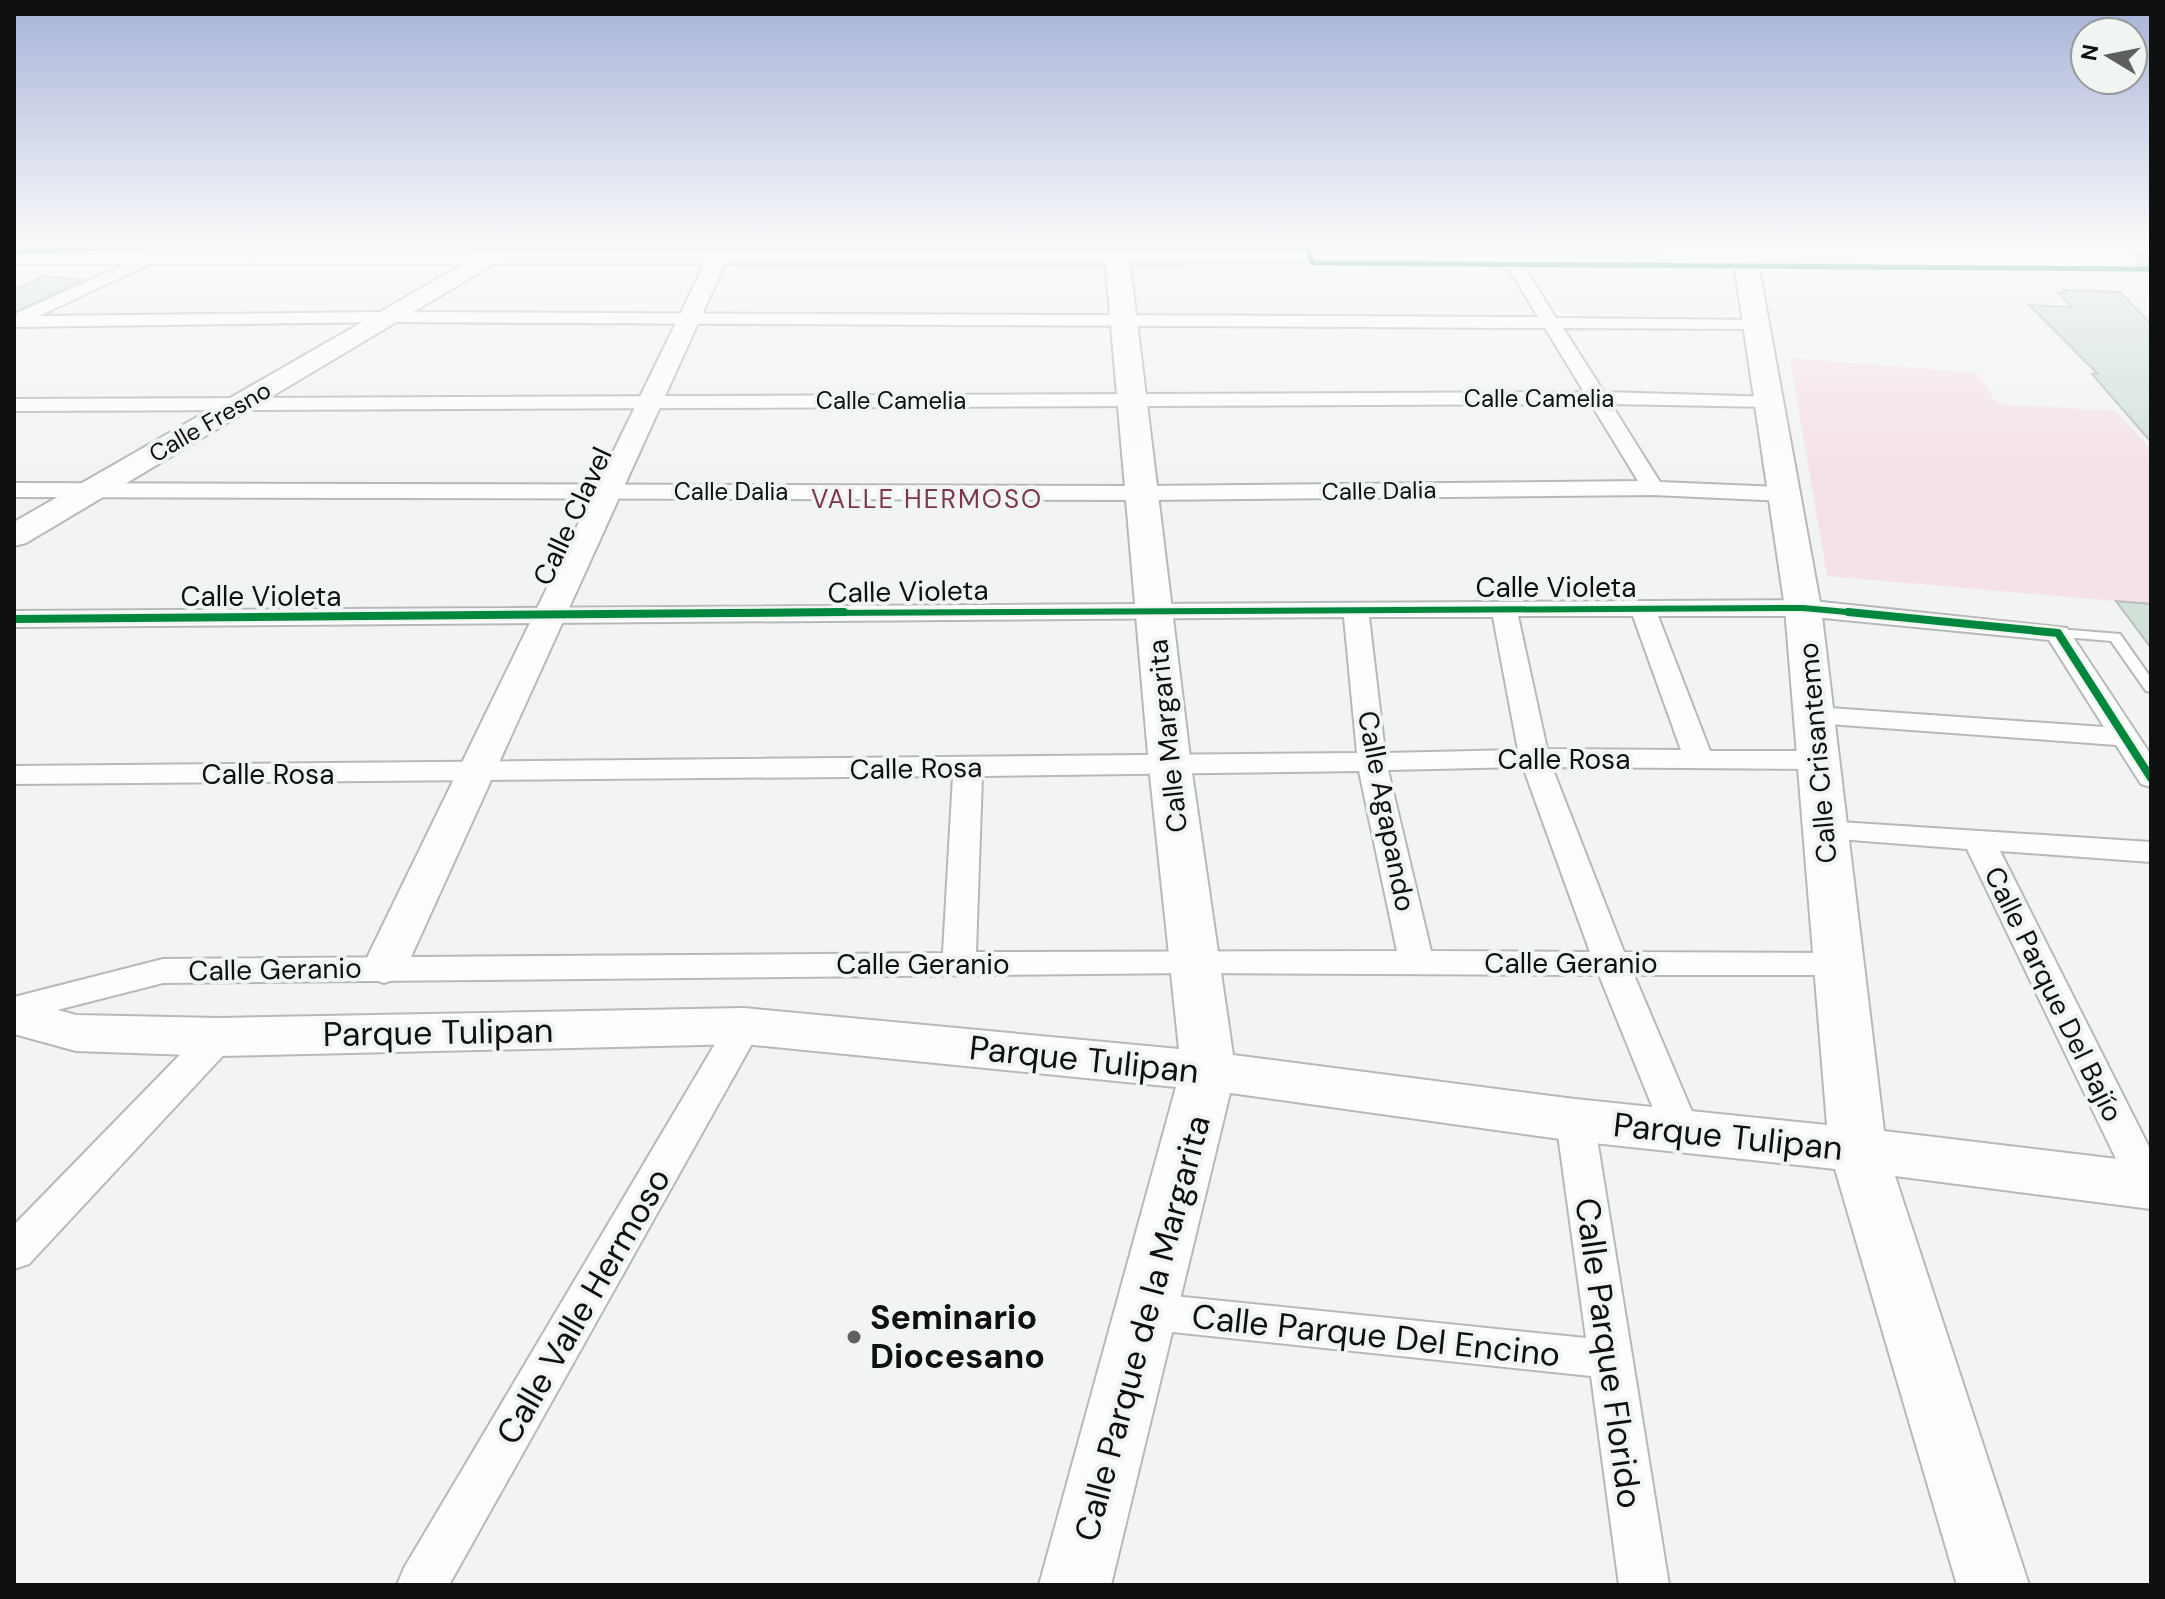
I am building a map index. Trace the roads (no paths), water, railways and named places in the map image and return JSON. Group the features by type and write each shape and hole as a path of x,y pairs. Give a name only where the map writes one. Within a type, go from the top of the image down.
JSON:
{"main road":[{"name":"Calle Fresno","path":"14,536 382,320"},
{"name":"Calle Crisantemo","path":"1755,320 1803,608 1858,1150 1993,1585"},
{"name":"Calle Margarita","path":"1124,321 1170,766 1208,1071"},
{"name":"Parque Tulipan","path":"14,1016 76,1033 219,1037 744,1026 1208,1071 1575,1120 1858,1150 2150,1187"},
{"name":"Calle Parque de la Margarita","path":"1075,1585 1208,1071"}],"street":[{"path":"14,322 191,320"},
{"name":"Calle Clavel","path":"384,968 689,320"},
{"path":"824,320 1756,324"},
{"path":"1548,320 1653,488"},
{"name":"Calle Camelia","path":"14,405 1133,399 1595,398 1769,401"},
{"name":"Calle Dalia","path":"14,490 1142,493 1653,488 1783,494"},
{"name":"Calle Violeta","path":"14,619 1803,608 2058,633"},
{"path":"1643,609 1699,759"},
{"name":"Calle Agapando","path":"1356,610 1372,762 1417,963"},
{"path":"1504,610 1534,758 1612,964 1682,1133"},
{"path":"2058,633 2151,778"},
{"path":"1815,715 2123,737"},
{"name":"Calle Rosa","path":"14,775 1170,766 1534,758 1818,760"},
{"path":"959,964 968,768"},
{"path":"1824,830 2151,852"},
{"name":"Calle Parque Del Bajío","path":"1979,841 2150,1187"},
{"name":"Calle Geranio","path":"14,1009 163,971 1193,962 1837,964"},
{"name":"Calle Valle Hermoso","path":"422,1585 744,1026"},
{"path":"14,1252 219,1037"},
{"name":"Calle Parque Florido","path":"1575,1120 1644,1585"},
{"name":"Calle Parque Del Encino","path":"1144,1311 1609,1359"}],"lane":[{"path":"2058,633 2115,637 2151,688"}],"place":[{"name":"Seminario Diocesano","path":"854,1337"}],"district":[{"name":"VALLE HERMOSO","path":"927,499"}]}
